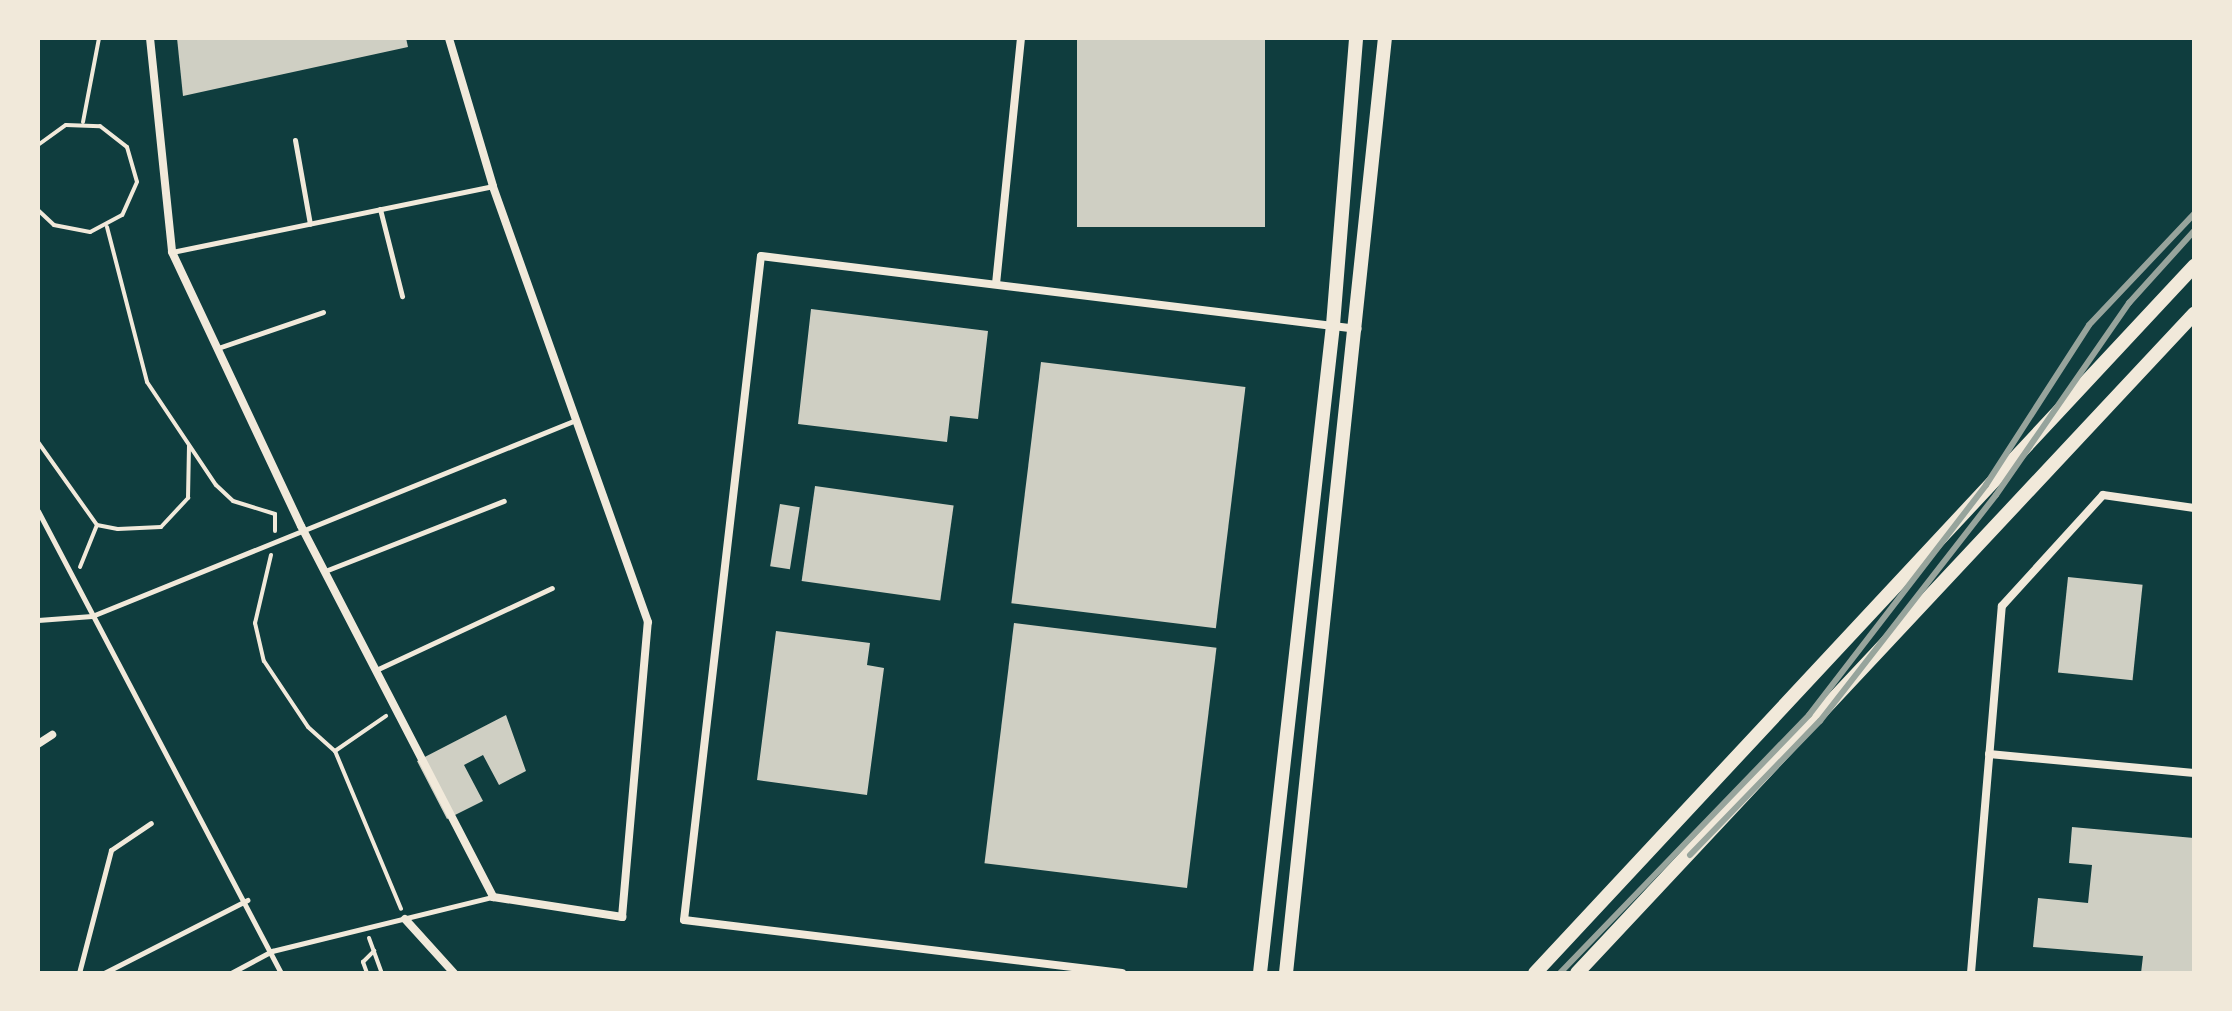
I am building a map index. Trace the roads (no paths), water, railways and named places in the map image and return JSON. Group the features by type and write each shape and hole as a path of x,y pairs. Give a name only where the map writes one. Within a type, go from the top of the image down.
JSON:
{"street":[{"path":"150,38 172,252 301,526 493,897 622,917 648,622 493,186 449,38"},
{"path":"996,284 1021,38"},
{"path":"1260,973 1333,325 1356,38"},
{"path":"1286,973 1359,329 1385,38"},
{"path":"1122,973 684,920 761,256 1359,329"},
{"path":"1535,973 2194,266"},
{"path":"1577,973 2194,314"},
{"path":"1971,973 2002,606 2103,495 2194,508"},
{"path":"38,744 52,735"},
{"path":"1989,754 2194,773"},
{"path":"405,919 454,973"}],"lane":[{"path":"295,140 310,224"},
{"path":"172,252 493,186"},
{"path":"380,209 402,296"},
{"path":"217,348 323,312"},
{"path":"38,620 92,616 301,526 576,420"},
{"path":"324,571 504,501"},
{"path":"38,511 247,900 281,973"},
{"path":"376,670 552,588"},
{"path":"79,973 111,850 151,823"},
{"path":"231,973 272,951 493,897"},
{"path":"104,973 247,900"}],"railway":[{"path":"1560,973 1809,715 1986,485 2089,325 2194,214"},
{"path":"1690,855 1820,721 1996,495 2129,303 2194,231"}]}
